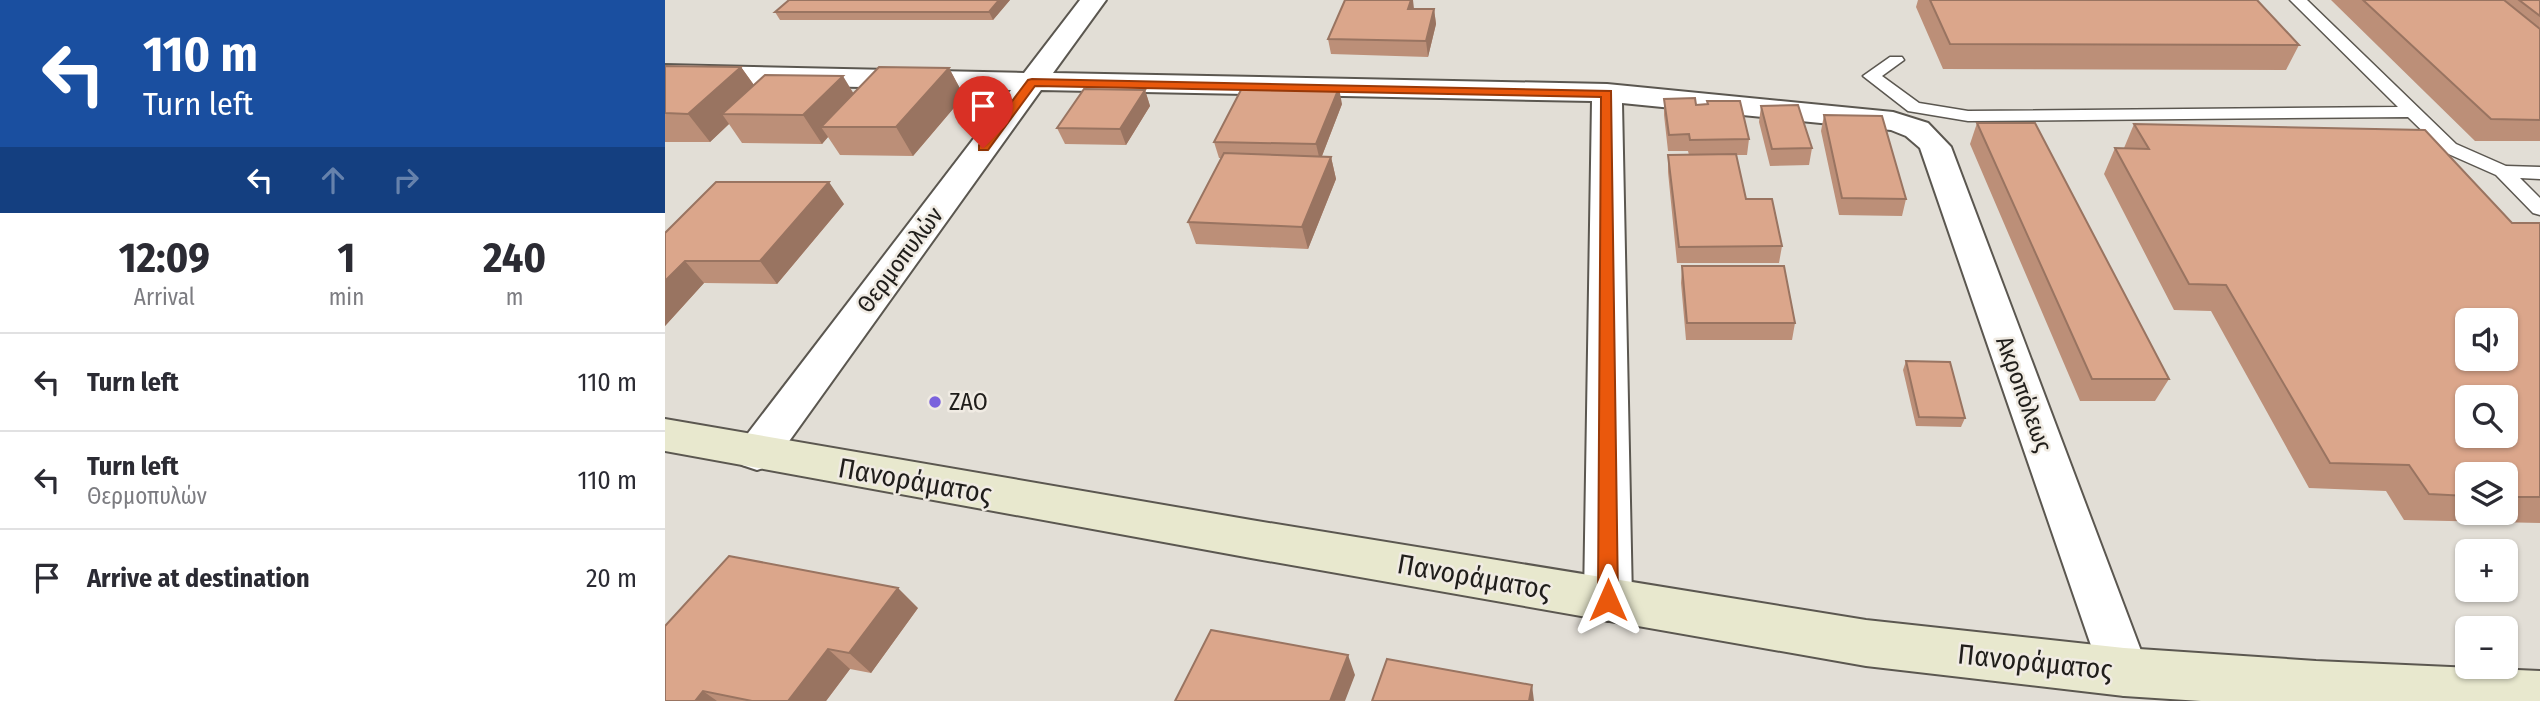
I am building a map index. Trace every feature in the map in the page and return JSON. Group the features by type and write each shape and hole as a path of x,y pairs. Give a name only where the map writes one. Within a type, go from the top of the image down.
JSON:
{"main road":[{"name":"Πανοράματος","path":"665,435 1866,643 2124,671 2316,685 2540,695"}],"street":[{"name":"Θερμοπυλών","path":"757,453 1093,0"},
{"path":"665,74 1607,93 1608,600"},
{"name":"Ακροπόλεως","path":"1607,93 1893,121 1926,134 1935,147 2124,671"}],"lane":[{"path":"2298,0 2451,148 2503,171 2540,173"},
{"path":"1896,60 1871,76 1914,107 1968,116 2414,112"},
{"path":"2503,171 2540,209"}],"building":[{"path":"789,0 999,0 989,12 775,12"},
{"path":"1345,0 1411,0 1408,9 1434,9 1426,41 1328,39"},
{"path":"1930,0 2257,0 2299,45 1950,44"},
{"path":"2363,0 2504,0 2540,29 2540,120 2491,119"},
{"path":"2519,0 2540,0 2540,16"},
{"path":"665,66 741,67 688,114 665,113"},
{"path":"879,67 949,68 896,127 821,127"},
{"path":"765,75 843,76 803,115 722,114"},
{"path":"1243,86 1339,88 1316,144 1214,142"},
{"path":"1084,89 1145,90 1120,129 1057,128"},
{"path":"1695,98 1696,105 1708,104 1707,101 1740,101 1749,139 1690,140 1689,134 1669,135 1664,99"},
{"path":"1798,105 1812,148 1772,149 1761,106"},
{"path":"1824,115 1882,116 1906,199 1842,198"},
{"path":"1977,123 2035,123 2169,379 2092,379"},
{"path":"2134,124 2425,130 2512,223 2540,223 2540,497 2518,497 2518,462 2455,462 2455,495 2429,494 2409,465 2330,463 2226,285 2189,284 2115,148 2149,149"},
{"path":"1224,153 1331,157 1302,227 1188,222"},
{"path":"1736,154 1746,199 1772,199 1782,246 1679,247 1668,155"},
{"path":"716,182 829,182 760,261 685,261 665,281 665,233"},
{"path":"1682,266 1784,266 1795,323 1687,323"},
{"path":"1906,361 1950,362 1965,418 1919,417"},
{"path":"729,556 898,588 849,653 828,649 788,701 752,701 703,691 695,701 665,701 665,626"},
{"path":"1211,630 1348,655 1330,701 1175,701"},
{"path":"1387,659 1532,685 1529,701 1372,701"}],"place":[{"name":"ZAO","path":"935,402"}],"route":[{"path":"983,148 1032,82 1607,93 1608,600"}]}
